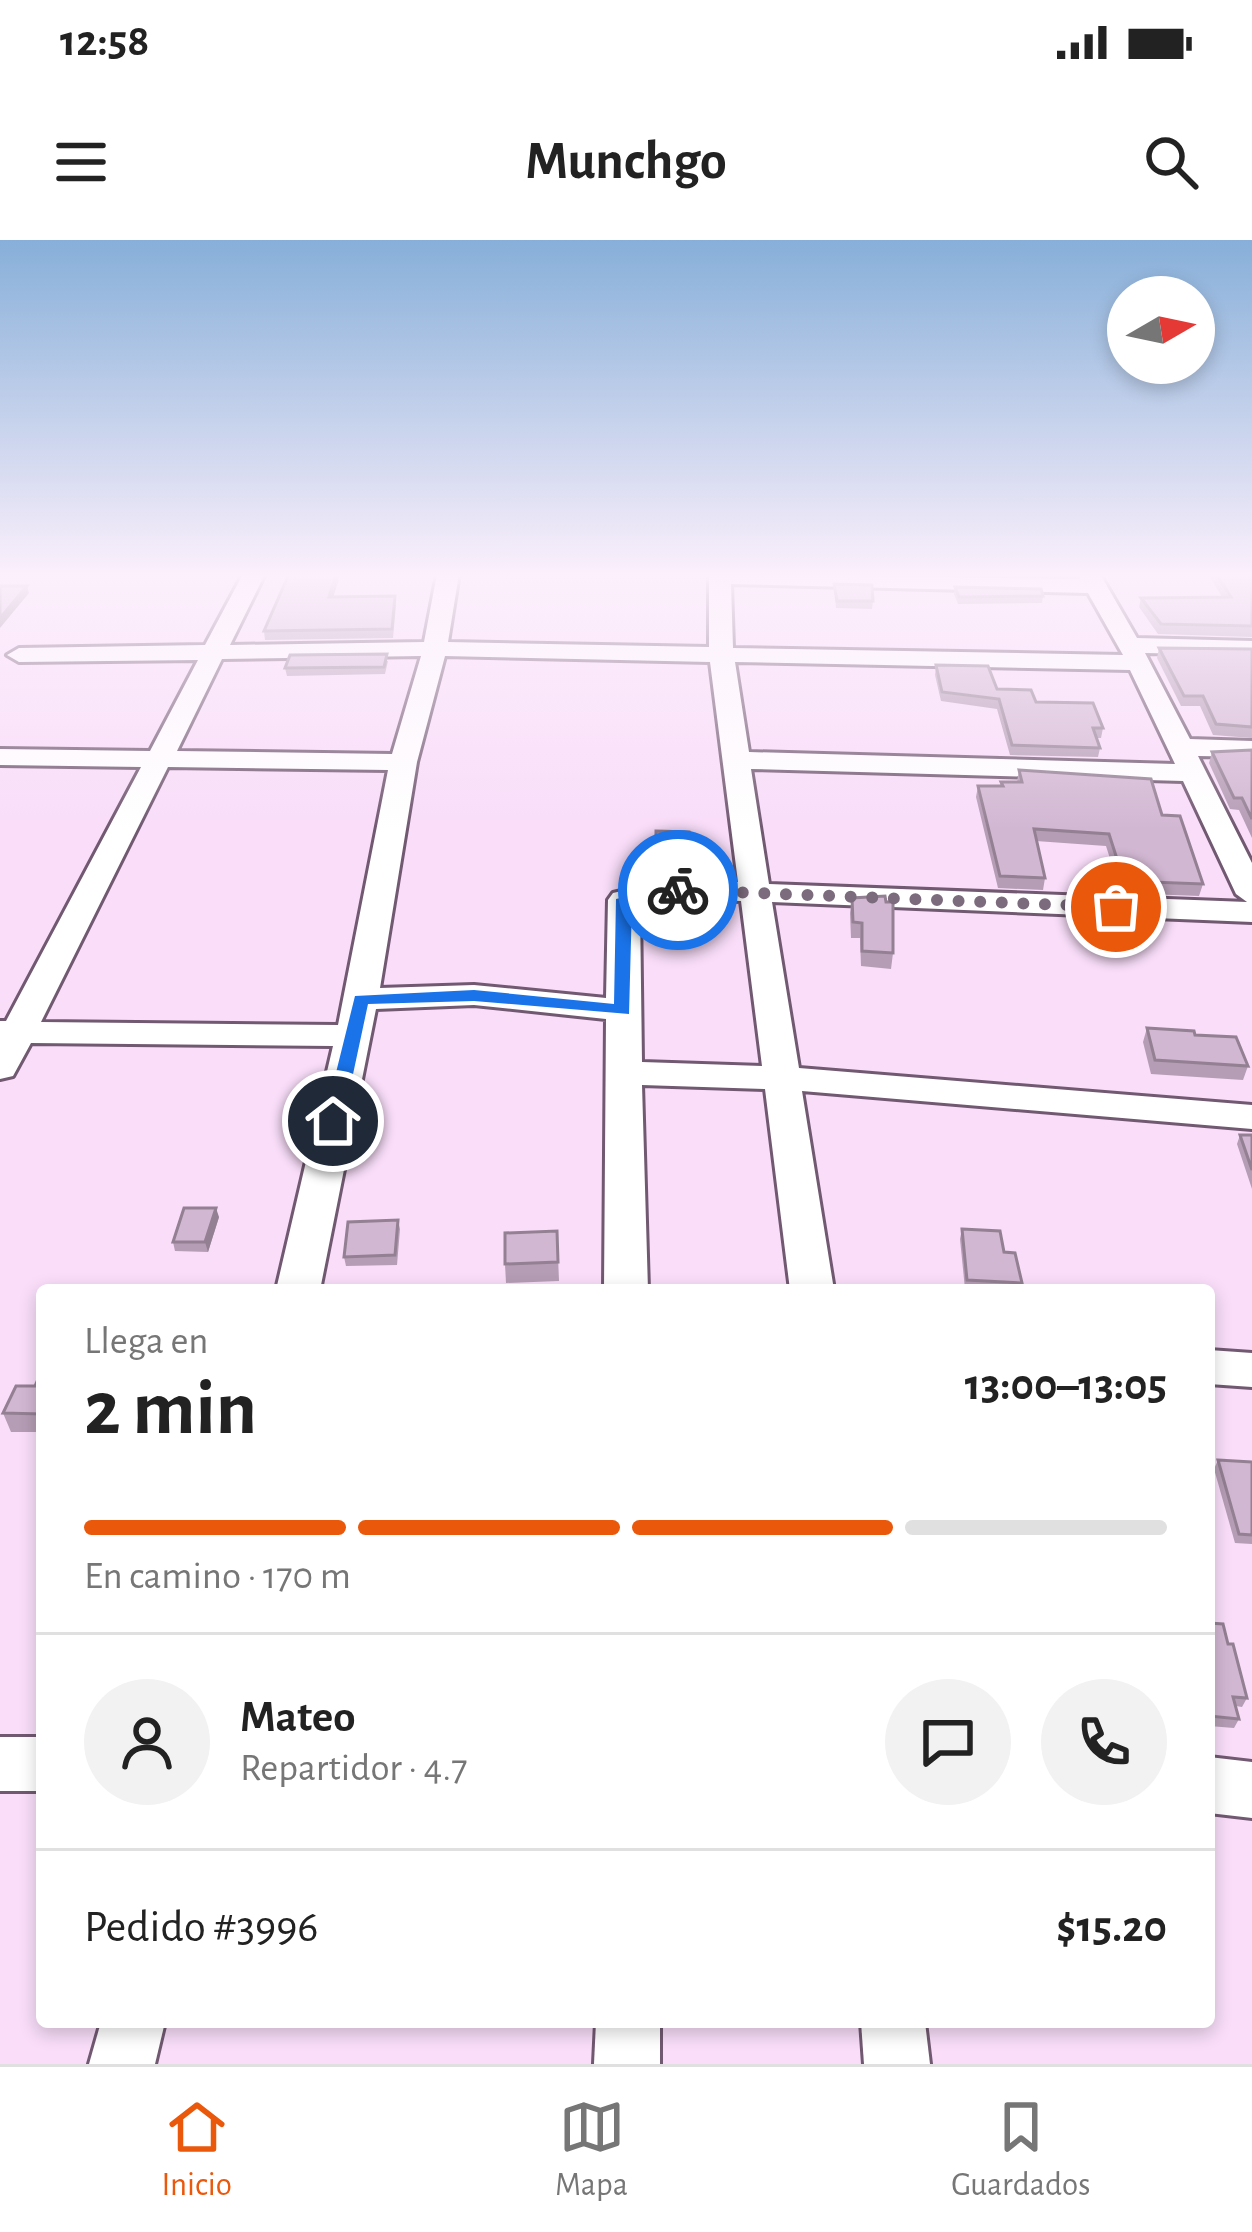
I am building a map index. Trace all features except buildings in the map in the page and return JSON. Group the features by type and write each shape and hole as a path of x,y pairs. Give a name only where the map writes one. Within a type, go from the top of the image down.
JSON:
{"street":[{"path":"0,1069 8,1032 214,659"},
{"path":"299,1284 361,999 403,762 432,659"},
{"path":"722,659 811,1284"},
{"path":"1137,659 1252,894"},
{"path":"740,760 1187,760 1252,748"},
{"path":"0,757 403,762"},
{"path":"626,1284 624,899 669,889 1252,912"},
{"path":"361,999 474,995 623,1010"},
{"path":"8,1032 351,1036"},
{"path":"622,1073 784,1078 1252,1117"},
{"path":"1215,1367 1252,1370"},
{"path":"0,1764 36,1764"},
{"path":"1215,1786 1252,1790"},
{"path":"122,2064 131,2028"},
{"path":"627,2064 628,2028"},
{"path":"894,2028 897,2064"}],"way so far":[{"path":"678,890 1116,907"}],"route":[{"path":"333,1121 361,999 474,995 623,1010 624,899 678,890"}]}
